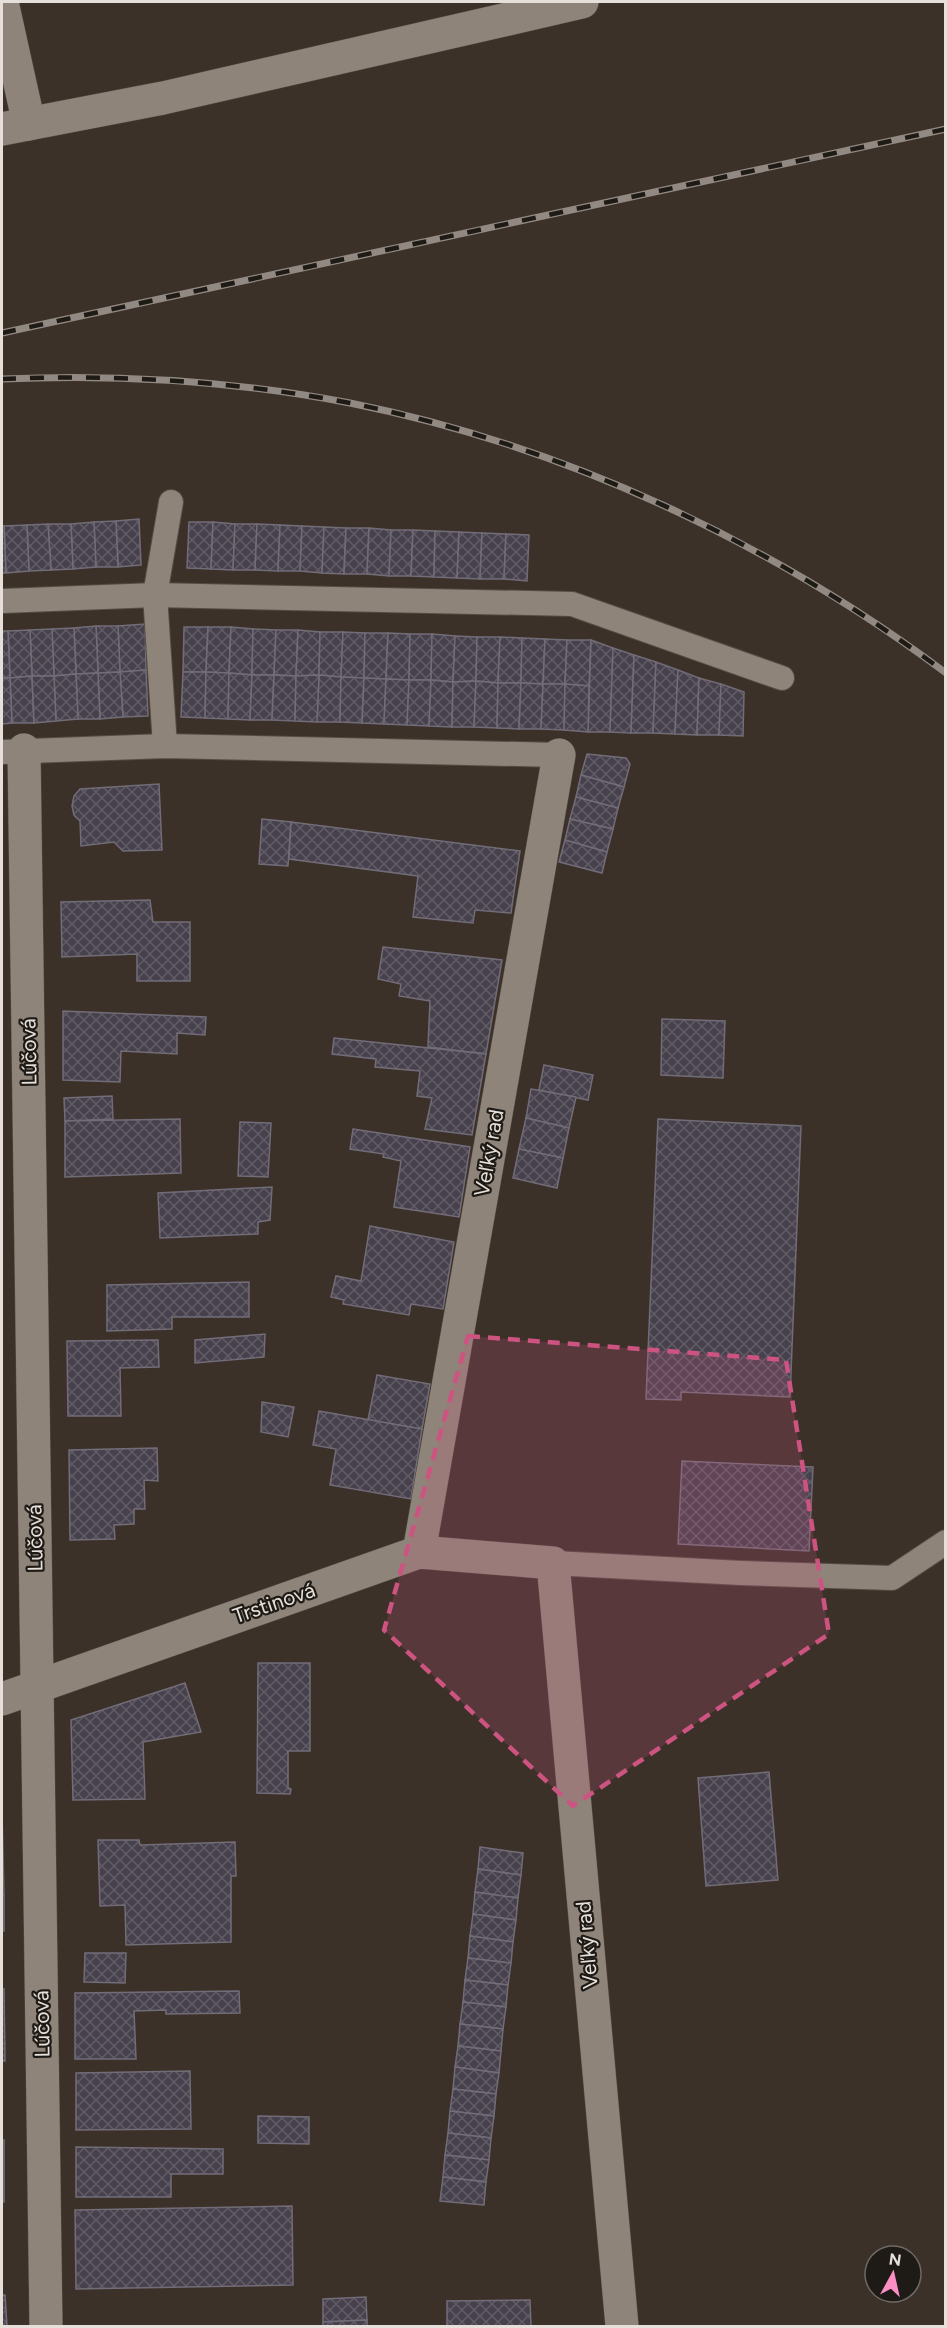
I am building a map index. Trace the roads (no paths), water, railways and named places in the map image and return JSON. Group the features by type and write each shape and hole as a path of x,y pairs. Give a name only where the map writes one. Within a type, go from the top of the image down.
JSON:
{"street":[{"path":"2,2 15,127 175,96 582,2"},
{"name":"Lúčová","path":"13,751 37,1686 46,2326"},
{"name":"Veľký rad","path":"419,1552 559,755"},
{"name":"Trstinová","path":"2,1699 419,1552 553,1563"},
{"name":"Veľký rad","path":"553,1563 622,2326"}],"lane":[{"path":"165,746 155,595 171,502"},
{"path":"2,601 155,595 572,604 782,678"},
{"path":"13,751 165,746 559,755"},
{"path":"553,1563 892,1578 945,1542"}],"railway":[{"path":"2,333 946,129"},
{"path":"2,379 133,379 264,389 350,403 430,422 509,445 587,473 663,505 737,541 809,582 879,626 946,673"}]}
